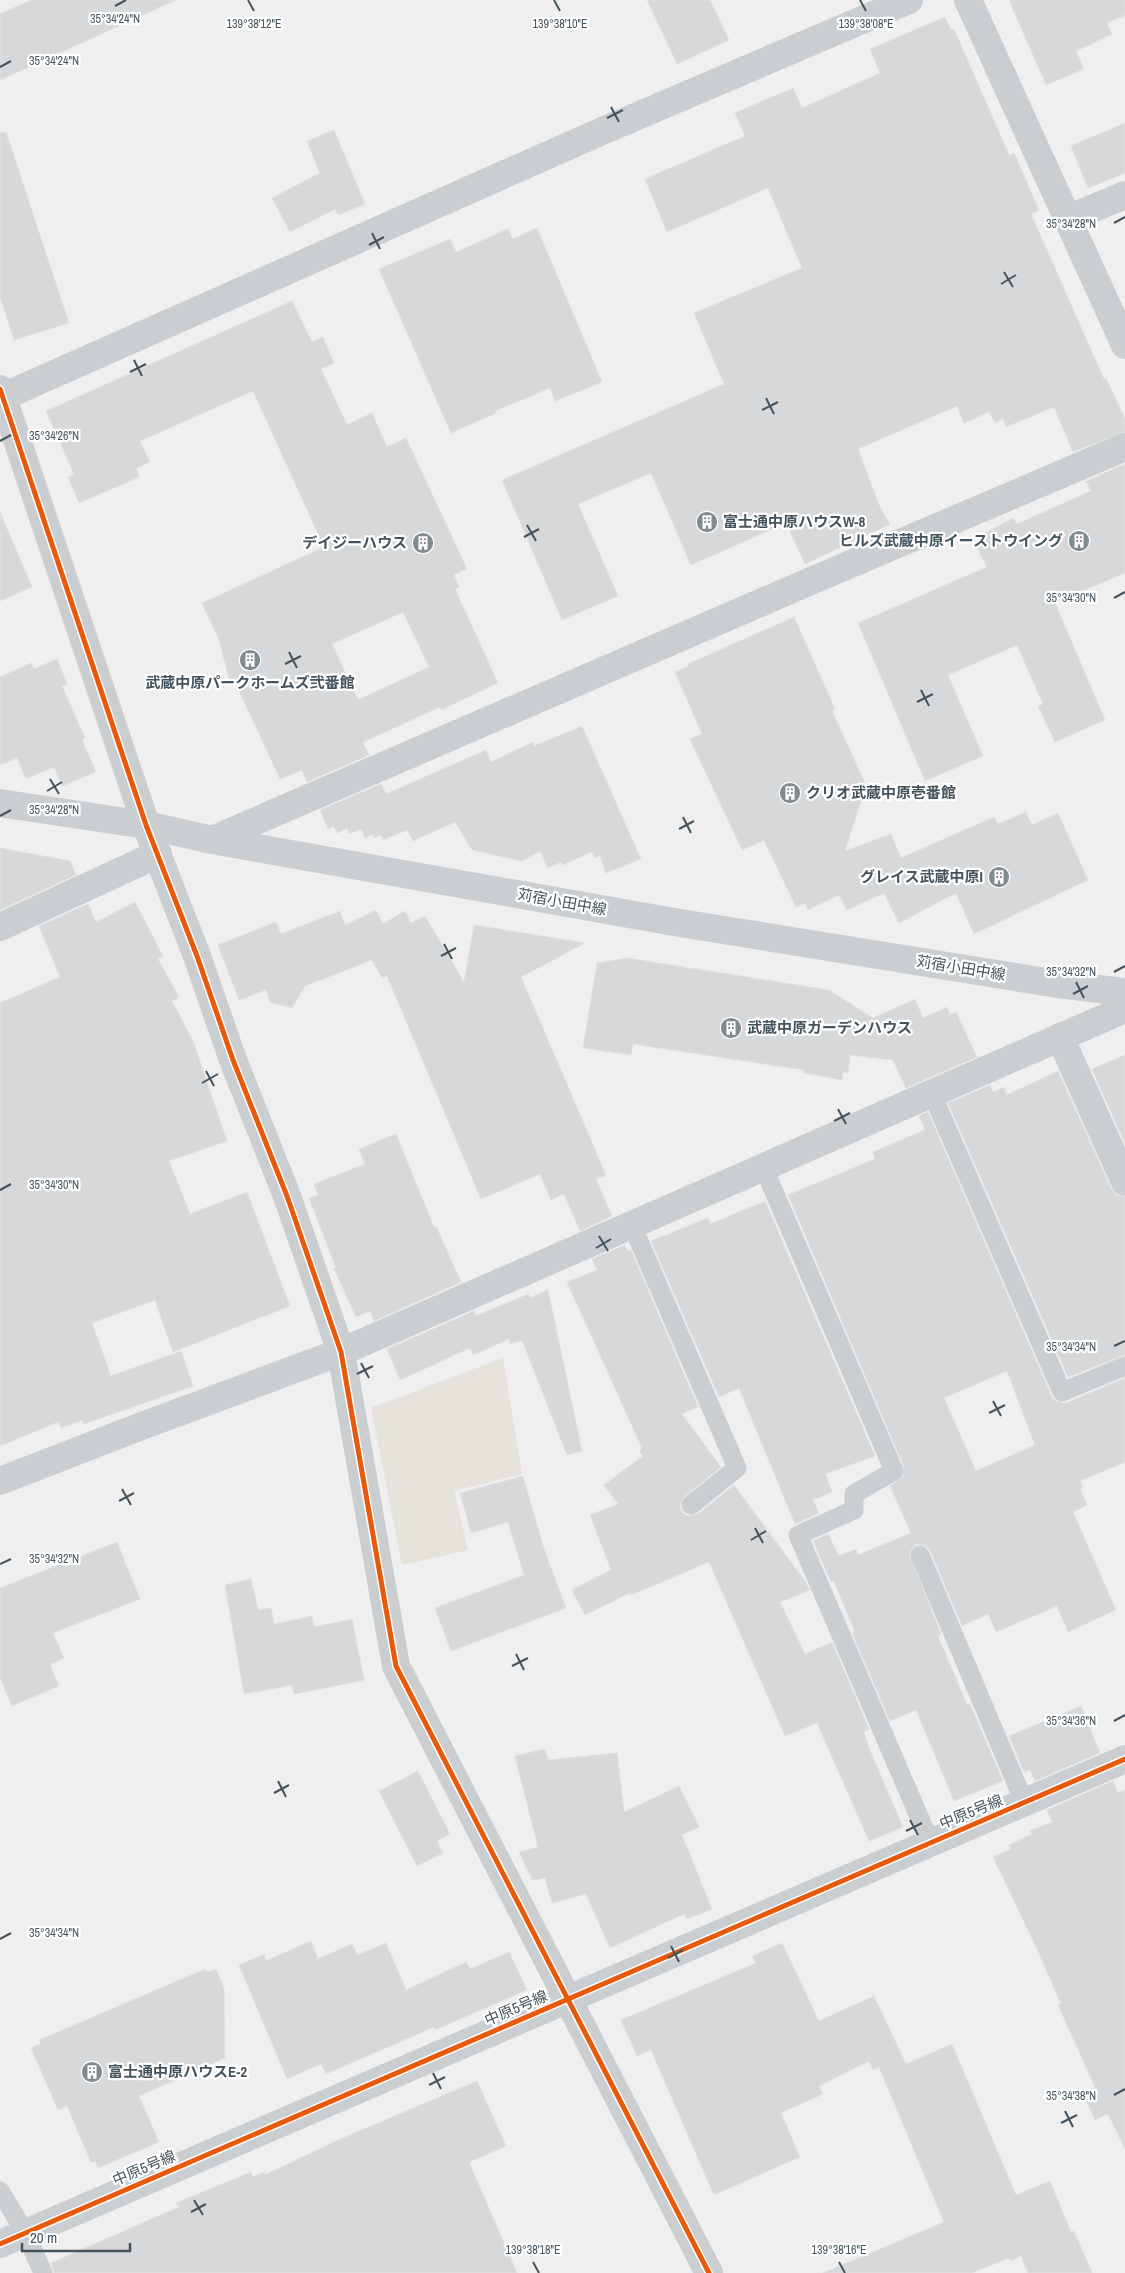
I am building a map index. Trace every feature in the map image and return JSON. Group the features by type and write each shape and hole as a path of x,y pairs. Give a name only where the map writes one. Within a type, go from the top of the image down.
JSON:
{"street":[{"path":"709,2273 396,1666 341,1352 287,1196 233,1060 146,825 1,395 600,132 909,0"},
{"path":"968,0 1125,345"},
{"path":"1068,219 1125,194"},
{"path":"212,840 796,586 1125,447"},
{"name":"苅宿小田中線","path":"0,803 146,825 212,840 674,922 1058,984 1125,992"},
{"path":"0,927 158,854"},
{"path":"0,1481 341,1352 1125,1009"},
{"path":"1060,1038 1125,1182"},
{"name":"中原5号線","path":"0,2244 930,1842 1025,1804 1125,1759"}],"lane":[{"path":"932,1094 1062,1392 1125,1366"},
{"path":"763,1166 894,1471 854,1494 854,1510 798,1535 930,1842"},
{"path":"632,1225 738,1468 691,1504"},
{"path":"920,1555 1025,1804"},
{"path":"0,2191 26,2232 42,2273"}],"shaded area":[{"path":"503,1358 522,1474 454,1491 468,1550 402,1565 371,1408"}],"building":[{"path":"31,0 176,0 0,80 0,14"},
{"path":"647,0 710,0 729,40 677,64"},
{"path":"1009,0 1125,0 1125,15 1107,23 1112,34 1076,51 1084,69 1046,85"},
{"path":"945,17 951,30 954,29 1009,155 1014,153 1039,210 1031,214 1104,379 1106,378 1125,419 1125,432 1073,452 1054,407 1006,427 1003,419 995,423 989,412 964,423 957,406 858,449 880,507 890,524 805,564 786,523 691,565 651,473 578,504 618,596 562,620 502,480 724,384 694,313 802,268 768,188 667,232 645,179 745,136 735,113 793,88 802,108 880,73 870,49"},
{"path":"1125,123 1125,173 1088,188 1071,146"},
{"path":"334,130 365,204 338,215 335,209 290,232 272,198 320,173 307,141"},
{"path":"6,132 69,323 14,340 0,297 0,133"},
{"path":"537,228 602,382 555,401 550,388 495,411 496,413 451,433 379,269 450,239 456,252 508,229 513,239"},
{"path":"292,301 312,342 323,337 334,363 321,369 347,425 372,413 387,447 406,438 467,569 454,575 459,587 455,589 498,683 441,710 440,707 363,742 369,755 307,782 302,770 280,779 236,684 231,686 219,640 202,603 324,547 253,391 140,441 150,462 136,468 139,477 79,503 68,477 74,474 46,411","holes":["403,612 429,667 358,700 332,644"]},
{"path":"1125,464 1125,573 1055,603 1105,720 1055,742 1038,706 1043,704 1017,645 948,675 983,756 925,781 858,623 987,567 976,546 986,540 983,534 1013,518 1017,524 1091,491 1086,481"},
{"path":"0,512 32,587 0,601"},
{"path":"794,617 835,709 832,711 866,785 845,851 891,834 901,858 994,817 998,824 1026,812 1032,825 1058,813 1088,880 974,934 956,893 899,923 884,893 847,910 839,895 808,910 805,903 796,907 764,840 742,850 690,739 702,734 675,672 689,666 688,664"},
{"path":"57,659 67,684 62,686 85,738 82,740 96,772 62,786 54,767 26,779 17,758 0,765 0,677 31,663 34,669"},
{"path":"582,726 641,859 606,873 600,856 594,858 592,852 562,865 561,862 548,868 540,851 522,861 472,850 455,822 413,841 407,830 383,840 381,835 374,838 372,834 365,838 361,829 349,834 347,828 337,833 334,826 328,829 320,810 381,784 386,794 486,750 491,762 533,742 534,746"},
{"path":"0,848 70,861 76,875 0,910"},
{"path":"135,902 163,956 158,959 179,997 172,1001 193,1041 227,1141 169,1161 190,1214 247,1192 290,1306 173,1352 155,1300 92,1323 111,1376 181,1351 193,1386 84,1424 82,1420 61,1428 58,1422 0,1446 0,1003 60,977 39,926 88,904 96,922"},
{"path":"376,910 383,924 405,911 411,923 425,916 464,982 474,925 585,943 521,977 606,1175 596,1179 612,1216 580,1231 564,1194 551,1200 540,1174 481,1199 387,976 382,978 372,960 305,986 292,1008 270,1002 266,990 239,1000 218,945 276,922 281,934 340,911 345,925"},
{"name":"武蔵中原ガーデンハウス","path":"627,958 829,990 873,1018 915,999 923,1018 947,1007 950,1015 956,1012 977,1057 906,1088 893,1060 850,1055 848,1073 843,1072 842,1080 804,1073 804,1070 633,1044 631,1055 583,1048 597,963"},
{"path":"1125,1055 1125,1144 1092,1069"},
{"path":"1058,1071 1111,1188 1116,1195 1125,1197 1125,1355 1068,1377 948,1103 990,1085 993,1092 1004,1087 1007,1095"},
{"path":"928,1112 1052,1397 1056,1401 1066,1403 1125,1378 1125,1462 1080,1481 1083,1488 1080,1489 1087,1505 1073,1512 1116,1610 1068,1632 1057,1606 996,1632 988,1614 962,1626 930,1550 926,1546 916,1544 909,1553 941,1634 938,1636 967,1705 970,1704 1003,1781 954,1801 916,1710 890,1721 852,1633 855,1632 834,1581 831,1582 813,1541 828,1534 839,1556 856,1549 858,1555 911,1533 890,1486 903,1477 904,1467 788,1195 875,1159 873,1152 925,1130 919,1116","holes":["1007,1371 1035,1445 976,1471 944,1398"]},
{"path":"396,1134 434,1227 436,1226 461,1282 374,1321 370,1311 356,1317 334,1269 336,1268 309,1198 318,1195 314,1184 365,1164 359,1149"},
{"path":"765,1201 875,1456 825,1474 832,1492 813,1500 819,1513 795,1524 739,1388 719,1397 651,1241 708,1218 710,1224"},
{"path":"625,1245 627,1251 631,1250 698,1407 682,1414 721,1467 684,1497 680,1506 682,1512 687,1516 698,1514 734,1485 805,1581 810,1590 780,1602 805,1654 832,1642 869,1729 864,1732 869,1748 903,1827 869,1841 817,1723 785,1736 709,1562 631,1595 630,1593 585,1615 572,1590 611,1570 590,1515 618,1504 604,1485 643,1456 639,1451 642,1448 567,1282 597,1270 592,1259"},
{"path":"548,1290 582,1451 567,1455 522,1340 510,1344 509,1339 473,1355 470,1348 400,1380 387,1349 474,1311 476,1316 528,1294 530,1298"},
{"path":"523,1476 544,1549 566,1608 451,1651 435,1608 524,1575 508,1522 471,1533 460,1493"},
{"path":"117,1542 140,1599 53,1633 64,1658 50,1665 59,1686 12,1706 0,1678 0,1588"},
{"path":"251,1579 258,1610 271,1608 274,1624 312,1616 314,1627 352,1619 364,1680 294,1694 292,1685 244,1694 225,1585"},
{"path":"1081,1706 1100,1753 1035,1781 1030,1770 1024,1772 1009,1736"},
{"path":"545,1749 548,1760 617,1753 624,1812 679,1786 699,1827 682,1835 712,1909 687,1919 684,1914 610,1948 586,1894 552,1903 545,1878 532,1880 519,1852 538,1847 515,1756"},
{"path":"418,1771 450,1834 437,1841 443,1853 417,1866 379,1791"},
{"path":"1113,1781 1118,1793 1125,1790 1125,2149 1108,2114 1095,2120 1083,2093 1095,2087 1058,2005 1061,2004 1038,1951 993,1857 1011,1849 1009,1845 1032,1834 1030,1831 1052,1822 1047,1810"},
{"path":"311,1941 318,1959 352,1944 357,1955 386,1943 406,1990 466,1962 470,1969 509,1952 527,1990 435,2030 434,2027 326,2074 321,2064 287,2079 239,1965 264,1954 266,1961"},
{"path":"782,1943 819,2021 874,1996 906,2064 952,2044 1016,2195 1050,2181 1071,2232 1074,2231 1092,2273 1028,2273 1021,2256 1010,2261 1009,2258 972,2273 823,2273 944,2222 879,2067 873,2070 869,2061 819,2086 823,2094 781,2113 800,2157 714,2195 651,2050 637,2056 621,2020 756,1963 752,1956"},
{"name":"富士通中原ハウスE-2","path":"205,1969 207,1972 216,1969 224,1988 225,2058 139,2096 159,2142 98,2168 95,2161 91,2162 67,2106 58,2110 31,2048 41,2044 39,2040"},
{"path":"477,2081 506,2146 469,2162 517,2273 54,2273 51,2263 179,2207 176,2203 251,2172 253,2177 264,2172 265,2175 336,2141"}],"cycle path":[{"path":"0,389 146,825 197,956 233,1060 287,1196 341,1352 396,1666 709,2273"},
{"path":"0,2244 1125,1759"}],"place":[{"name":"富士通中原ハウスW-8","path":"707,522"},
{"name":"ヒルズ武蔵中原イーストウイング","path":"1079,541"},
{"name":"デイジーハウス","path":"423,543"},
{"name":"武蔵中原パークホームズ弐番館","path":"250,660"},
{"name":"クリオ武蔵中原壱番館","path":"790,793"},
{"name":"グレイス武蔵中原I","path":"999,877"},
{"name":"武蔵中原ガーデンハウス","path":"731,1028"},
{"name":"富士通中原ハウスE-2","path":"92,2072"}]}
